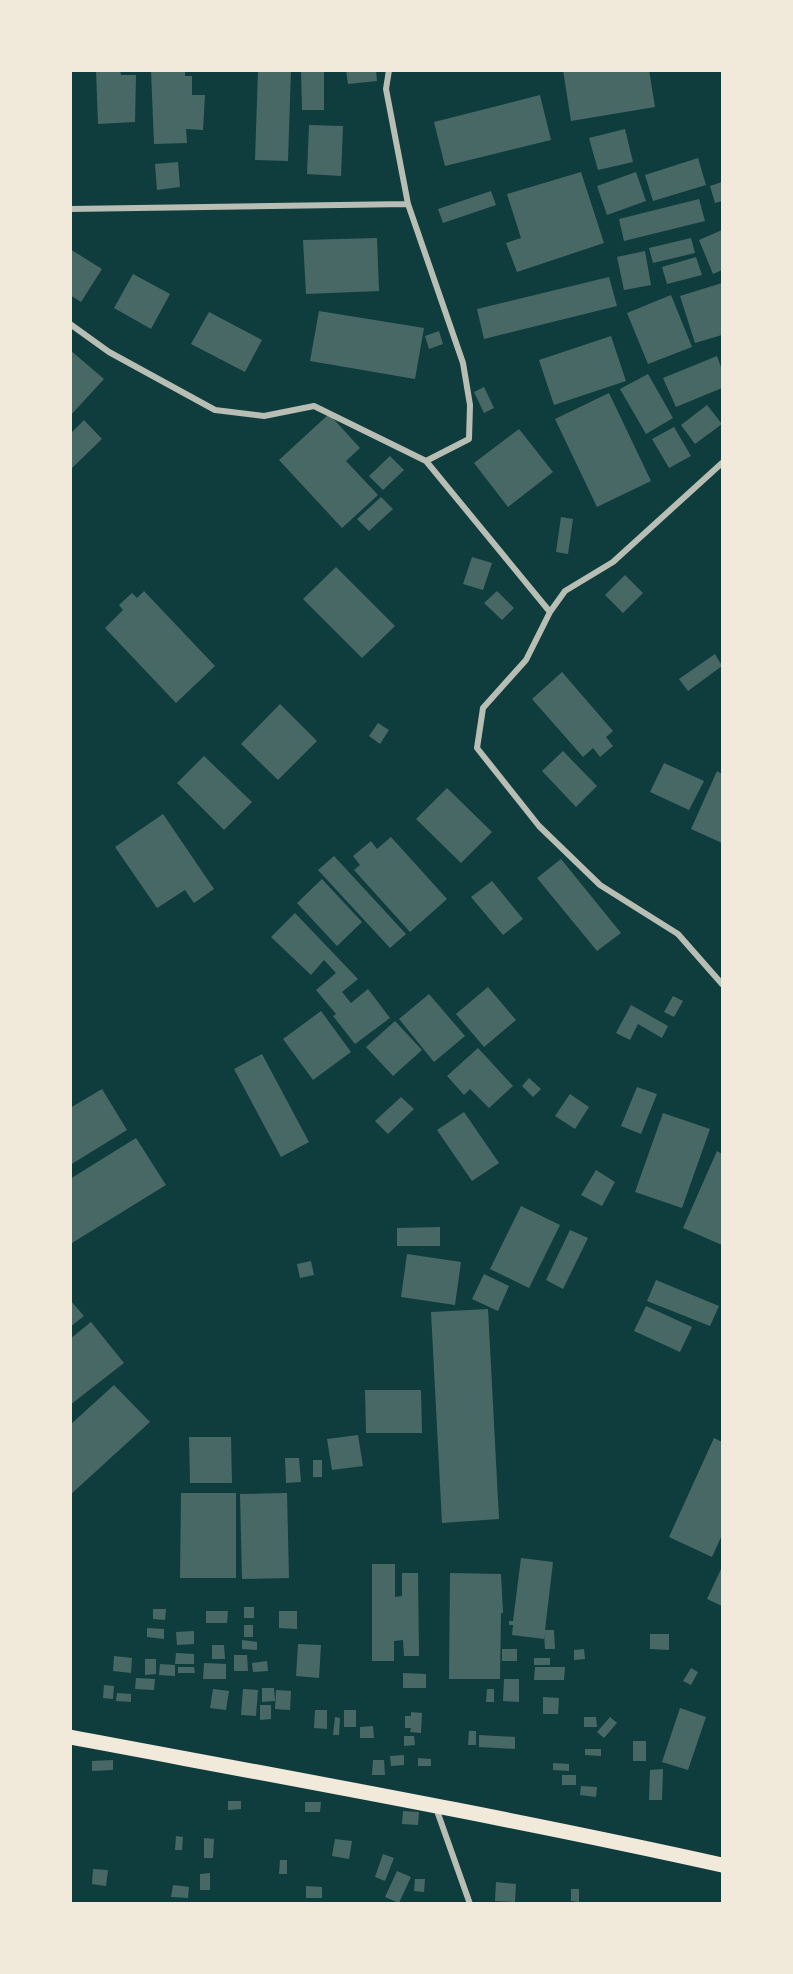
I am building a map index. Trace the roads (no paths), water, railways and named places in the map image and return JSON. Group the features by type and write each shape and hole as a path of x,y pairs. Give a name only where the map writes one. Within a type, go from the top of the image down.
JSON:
{"main road":[{"path":"70,1737 592,1836 723,1865"}],"street":[{"path":"389,70 386,89 408,204 463,363 470,405 469,440 426,461"},
{"path":"70,209 408,204"},
{"path":"70,324 109,352 215,410 264,416 314,406 426,461 550,612"},
{"path":"723,463 613,562 565,591 550,612 526,660 483,708 477,748 539,826 600,885 678,934 723,984"},
{"path":"435,1806 470,1904"}]}
